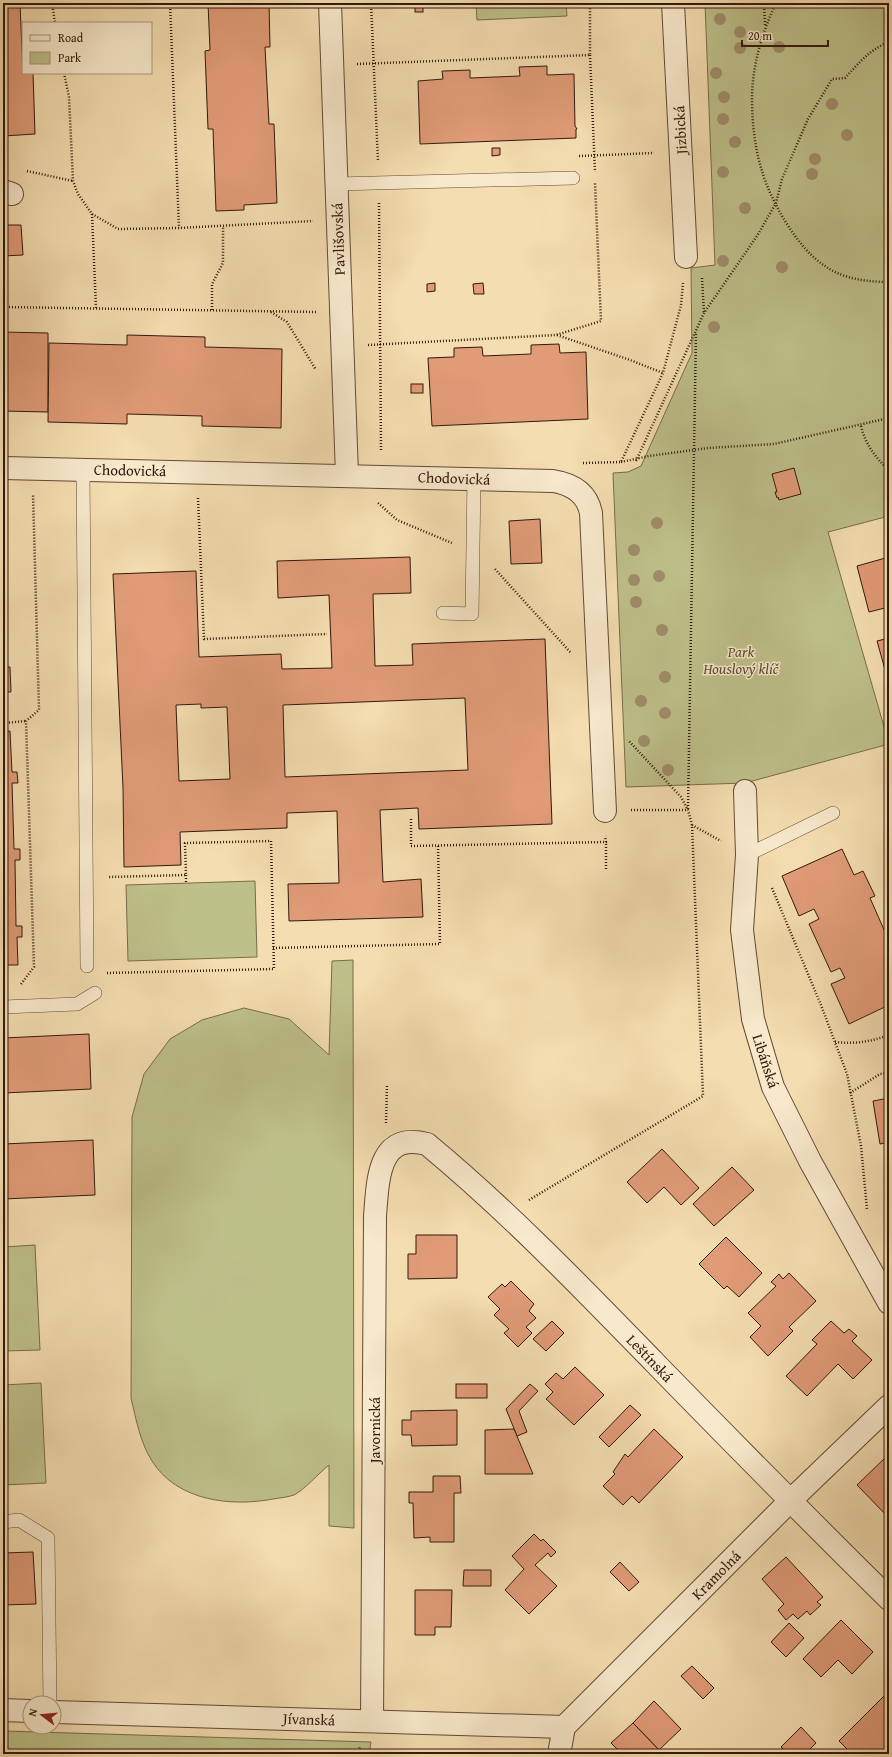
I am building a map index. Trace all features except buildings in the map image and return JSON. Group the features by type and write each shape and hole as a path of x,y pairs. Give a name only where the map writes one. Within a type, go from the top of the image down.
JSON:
{"street":[{"name":"Pavlišovská","path":"330,3 347,475"},
{"name":"Jizbická","path":"673,3 694,264"},
{"name":"Chodovická","path":"3,468 474,478 560,482 579,491 589,506 600,685 605,811"},
{"name":"Libáňská","path":"745,791 747,854 742,930 753,1020 773,1087 810,1161 889,1304"},
{"name":"Leštínská","path":"398,1145 414,1140 427,1144 506,1214 607,1313 790,1501 889,1598"},
{"name":"Javornická","path":"372,1721 375,1216 378,1179 384,1158 398,1145"},
{"name":"Kramolná","path":"564,1727 790,1501 889,1406"},
{"path":"3,1710 22,1711"},
{"name":"Jívanská","path":"62,1712 564,1727"},
{"path":"559,1754 564,1727"}],"lane":[{"path":"336,184 573,178"},
{"path":"83,469 87,966"},
{"path":"443,613 472,614 474,478"},
{"path":"747,854 833,813"},
{"path":"3,1007 76,1004 95,993"},
{"path":"3,1522 20,1520 48,1538 50,1695"}],"path":[{"path":"52,3 55,22"},
{"path":"170,3 179,228"},
{"path":"371,3 378,183 381,458"},
{"path":"342,347 556,335 601,321 590,55 590,3"},
{"path":"764,3 765,25"},
{"path":"776,3 765,25 755,64 752,99 754,135 762,172 776,203 792,230 810,253 825,266 846,276 875,282 889,282"},
{"path":"636,461 704,313 757,236 776,203 782,179 808,119 832,79 845,78 862,59 879,46 889,42"},
{"path":"332,65 590,55"},
{"path":"64,74 68,97 73,181 78,194 92,214 118,229 179,228 337,220"},
{"path":"571,156 658,152"},
{"path":"26,171 73,181"},
{"path":"92,214 96,308"},
{"path":"212,310 212,284 223,263 223,226"},
{"path":"694,264 704,313"},
{"path":"621,462 663,373 681,305"},
{"path":"3,307 341,312"},
{"path":"270,311 287,322 316,371"},
{"path":"688,810 696,330"},
{"path":"556,335 630,360 663,373"},
{"path":"581,463 636,461 649,456 695,450 774,444 861,426 889,418"},
{"path":"861,426 865,441 876,458 889,472"},
{"path":"3,723 26,721 39,710 33,468"},
{"path":"197,472 204,639 327,634"},
{"path":"347,475 397,520 473,552 501,574 574,656"},
{"path":"20,1006 19,987 34,967 26,721"},
{"path":"506,1214 703,1096 692,825 688,810 681,797 624,735"},
{"path":"606,869 605,811 688,810"},
{"path":"411,819 411,846 606,842"},
{"path":"95,993 95,973 274,969 271,841 185,843 186,883"},
{"path":"273,948 440,944 438,845"},
{"path":"747,854 770,882 821,1005 847,1074 861,1146 868,1215"},
{"path":"86,877 186,875"},
{"path":"835,1042 854,1044 889,1035"},
{"path":"850,1093 880,1074 889,1073"}],"green space":[{"path":"476,3 566,3 567,16 477,20"},
{"name":"Park Houslový klíč","path":"705,3 889,3 889,516 828,532 889,744 745,783 626,787 613,473 628,472 641,466 692,353 691,268 715,265"},
{"path":"255,881 257,957 128,961 126,885"},
{"path":"353,960 354,1528 329,1526 329,1465 302,1490 294,1495 257,1501 223,1501 206,1498 190,1493 176,1485 163,1474 148,1454 139,1430 131,1398 132,1117 144,1074 170,1039 202,1020 244,1008 289,1019 329,1055 332,961"},
{"path":"35,1245 40,1350 3,1351 3,1247"},
{"path":"41,1383 46,1483 3,1485 3,1385"},
{"path":"3,1731 22,1732 22,1735 62,1735 62,1733 371,1742 369,1754 3,1754"}]}
